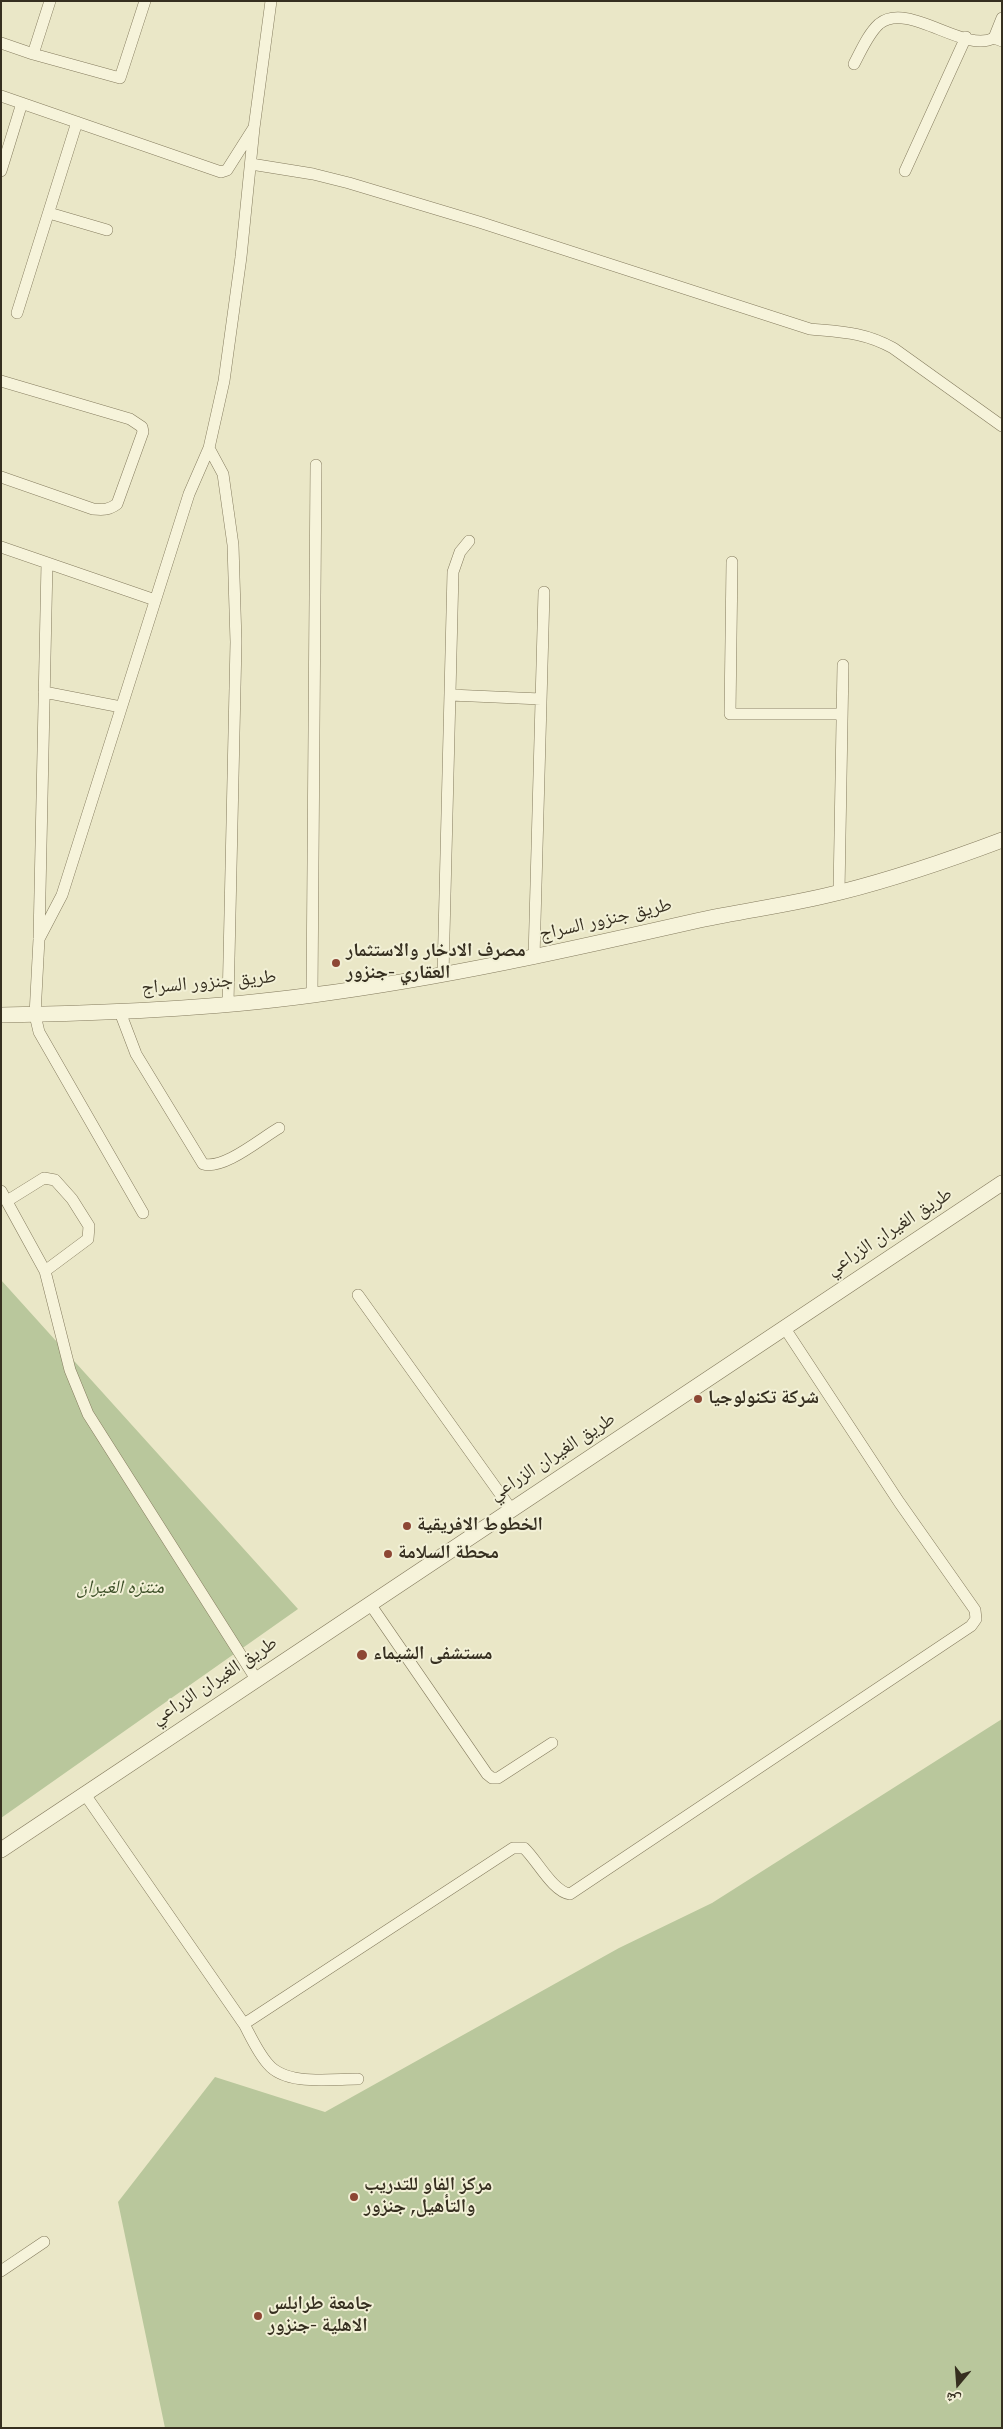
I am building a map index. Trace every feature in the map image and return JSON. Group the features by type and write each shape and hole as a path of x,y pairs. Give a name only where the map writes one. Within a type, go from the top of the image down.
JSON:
{"street":[{"path":"33,54 50,1"},
{"path":"1,43 33,54 120,78 145,1"},
{"path":"39,939 62,895 189,494 209,448 224,381 271,1"},
{"path":"854,64 879,23 890,18 912,19 982,41 998,39 1002,18"},
{"path":"905,171 966,37"},
{"path":"1,96 221,172 227,170 254,128"},
{"path":"1,171 22,103"},
{"path":"18,313 77,122"},
{"path":"251,164 313,174 349,183 488,224 810,329 848,331 874,338 893,348 1002,426"},
{"path":"49,213 107,230"},
{"path":"1,381 130,419 142,427 144,432 117,504 110,508 103,510 93,509 1,477"},
{"path":"209,448 223,474 234,555 236,642 228,1004"},
{"path":"312,995 316,466"},
{"path":"444,975 453,572 460,552 469,541"},
{"path":"1,547 155,600"},
{"path":"732,562 730,714 841,714"},
{"path":"47,563 39,939 35,1014 39,1032 143,1213"},
{"path":"534,958 544,592"},
{"path":"839,892 843,666"},
{"path":"44,692 121,707"},
{"path":"450,695 541,699"},
{"name":"طريق جنزور السراج","path":"1,1015 120,1012 228,1004 312,995 444,975 534,958 751,909 839,892 939,863 1002,840"},
{"path":"120,1012 136,1054 203,1164 212,1167 223,1162 279,1128"},
{"path":"45,1271 88,1239 89,1226 72,1199 55,1180 44,1178 4,1196 45,1271 70,1370 88,1414 256,1679"},
{"name":"طريق الغيران الزراعي","path":"1,1850 1002,1183"},
{"path":"358,1295 511,1509"},
{"path":"244,2024 513,1848 524,1848 562,1893 570,1894 971,1626 976,1619 975,1610 899,1502 784,1327"},
{"path":"370,1604 487,1774 492,1778 498,1778 552,1743"},
{"path":"84,1793 244,2024 267,2063 278,2074 291,2078 358,2079"},
{"path":"1,2271 44,2242"}],"green space":[{"name":"منتزه الغيران","path":"1,1280 298,1609 1,1818"},
{"path":"1002,1719 1002,2428 165,2428 118,2202 215,2077 325,2112 619,1948 712,1903"}],"place":[{"name":"مصرف الادخار والاستثمار العقاري -جنزور","path":"336,963"},
{"name":"شركة تكنولوجيا","path":"698,1399"},
{"name":"الخطوط الافريقية","path":"407,1526"},
{"name":"محطة السلامة","path":"388,1554"},
{"name":"مستشفى الشيماء","path":"362,1655"},
{"name":"مركز الفاو للتدريب والتأهيل, جنزور","path":"354,2197"},
{"name":"جامعة طرابلس الاهلية -جنزور","path":"258,2316"}]}
